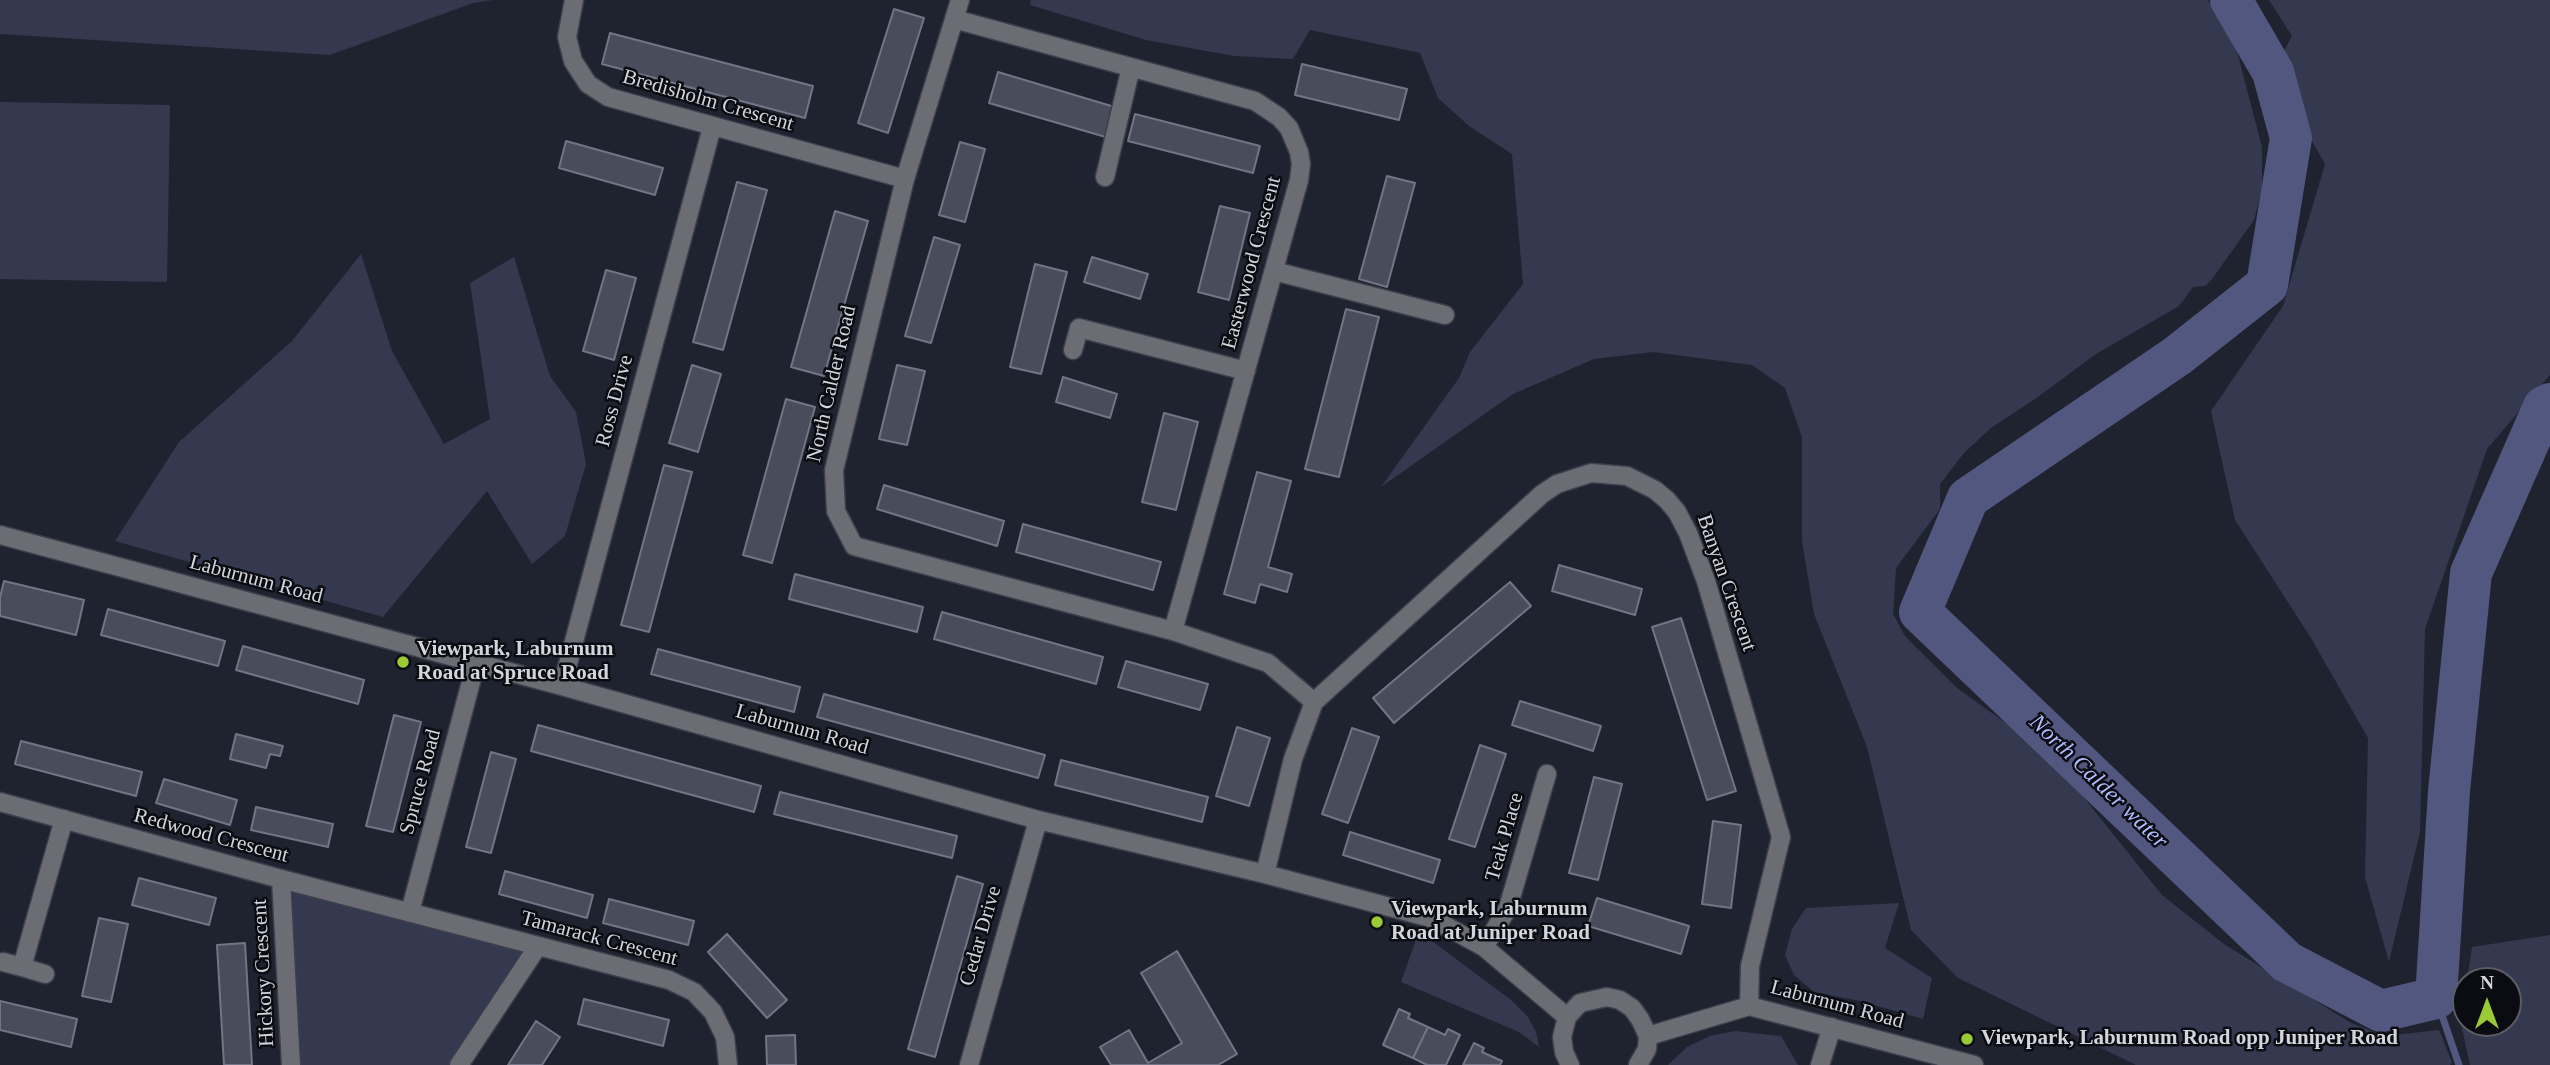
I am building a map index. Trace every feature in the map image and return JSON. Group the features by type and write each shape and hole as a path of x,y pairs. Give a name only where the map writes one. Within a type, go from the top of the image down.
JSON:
{"street":[{"name":"Bredisholm Crescent","path":"574,0 568,24 568,44 573,61 588,84 608,97 905,179"},
{"name":"North Calder Road","path":"960,0 905,179 834,470 836,511 854,546 1173,631 1268,663 1314,702"},
{"name":"Easterwood Crescent","path":"954,19 1255,101 1268,107 1289,128 1299,152 1301,164 1274,271 1173,631"},
{"path":"1105,177 1131,67"},
{"name":"Ross Drive","path":"562,686 712,127"},
{"path":"1274,271 1445,315"},
{"path":"1073,350 1079,328 1246,371"},
{"name":"Banyan Crescent","path":"1265,874 1293,759 1314,702 1542,494 1557,484 1591,473 1627,476 1655,490 1667,500 1684,522 1706,581 1781,837 1750,966 1749,1006"},
{"name":"Laburnum Road","path":"0,535 562,686 1038,820 1265,874 1431,918 1484,947 1567,1017"},
{"name":"Spruce Road","path":"410,912 476,663"},
{"name":"Teak Place","path":"1484,947 1508,908 1547,774"},
{"name":"Redwood Crescent","path":"0,802 410,912"},
{"path":"22,967 64,819"},
{"name":"Cedar Drive","path":"969,1065 1038,820"},
{"name":"Hickory Crescent","path":"281,879 291,1065"},
{"name":"Tamarack Crescent","path":"410,912 670,980 694,992 713,1012 720,1024 728,1065"},
{"path":"459,1065 538,946"},
{"path":"3,962 45,974"},
{"path":"1570,1065 1564,1052 1562,1037 1567,1017 1580,1003 1607,997 1620,1000 1632,1008 1648,1036 1647,1049 1638,1065"},
{"name":"Laburnum Road","path":"1648,1036 1749,1006 1974,1065"},
{"path":"1820,1065 1832,1027"}],"shaded area":[{"path":"0,0 493,0 473,3 330,55 0,34"},
{"path":"1031,0 2208,0 2237,51 2262,147 2262,190 2254,220 2205,286 2193,287 2179,306 2096,354 1991,428 1964,453 1940,484 1940,509 1896,568 1893,614 1905,636 1957,688 2049,754 2162,895 2224,944 2351,1023 2385,1036 2439,1030 2452,1062 2450,1065 2136,1065 1958,978 1911,930 1867,747 1814,614 1802,541 1802,437 1785,388 1752,365 1653,352 1594,359 1513,394 1381,487 1459,378 1470,352 1523,284 1512,154 1469,126 1438,98 1420,53 1310,30 1293,59 1234,56 1146,40 1030,5"},
{"path":"2269,0 2550,0 2550,375 2487,449 2425,629 2420,832 2389,962 2365,877 2368,738 2311,638 2235,520 2211,411 2283,306 2325,164 2273,72 2292,36"},
{"path":"0,102 170,105 167,282 0,279"},
{"path":"361,254 392,351 444,444 490,419 470,283 514,257 550,376 576,412 586,464 565,536 532,564 487,491 383,617 115,541 179,442 292,341"},
{"path":"281,879 538,946 459,1065 291,1065"},
{"path":"1899,903 1885,948 1932,978 1923,1019 1860,1001 1814,992 1794,975 1785,955 1792,929 1806,908"},
{"path":"2550,935 2550,1065 2470,1065 2464,1037 2522,1037 2522,967 2469,967 2472,947"},
{"path":"1417,937 1432,941 1511,1000 1528,1017 1536,1032 1539,1047 1519,1032 1401,982"},
{"path":"1735,1031 1781,1036 1798,1065 1668,1065 1687,1047 1710,1036"}],"building":[{"path":"894,9 924,18 888,133 858,123"},
{"path":"610,33 813,86 805,118 602,64"},
{"path":"1302,64 1407,89 1399,120 1295,95"},
{"path":"998,72 1118,108 1109,138 989,103"},
{"path":"1135,114 1260,146 1253,173 1128,141"},
{"path":"566,141 663,168 655,195 559,168"},
{"path":"960,142 985,149 965,222 939,215"},
{"path":"1387,176 1415,183 1387,287 1359,279"},
{"path":"737,182 767,190 723,350 693,342"},
{"path":"1220,206 1250,213 1229,300 1198,292"},
{"path":"835,211 868,221 824,376 791,367"},
{"path":"934,237 960,245 931,343 905,336"},
{"path":"1092,257 1148,274 1140,299 1084,282"},
{"path":"1035,264 1067,272 1041,374 1010,367"},
{"path":"606,270 636,278 614,360 583,351"},
{"path":"1346,309 1379,317 1339,477 1305,469"},
{"path":"692,365 721,374 698,452 669,443"},
{"path":"897,365 925,371 907,445 879,439"},
{"path":"1063,377 1117,394 1110,418 1056,402"},
{"path":"786,399 815,407 772,563 743,555"},
{"path":"1164,413 1198,422 1176,510 1142,502"},
{"path":"664,465 692,472 649,632 621,625"},
{"path":"1257,472 1291,481 1268,567 1292,574 1287,592 1260,584 1255,603 1224,594"},
{"path":"884,485 1004,521 997,546 877,509"},
{"path":"1023,524 1161,562 1153,590 1016,552"},
{"path":"1559,565 1642,589 1635,615 1552,591"},
{"path":"795,574 923,607 917,632 789,599"},
{"path":"4,581 84,600 76,635 0,616 0,597"},
{"path":"1510,582 1531,606 1394,723 1373,698"},
{"path":"108,609 225,641 218,666 101,635"},
{"path":"942,612 1103,657 1096,684 934,639"},
{"path":"1681,618 1736,791 1707,800 1652,627"},
{"path":"243,646 364,680 358,704 236,670"},
{"path":"658,649 800,687 794,712 651,674"},
{"path":"1126,661 1208,684 1200,710 1118,687"},
{"path":"824,694 1045,755 1038,778 817,717"},
{"path":"1520,701 1601,726 1593,751 1512,725"},
{"path":"394,715 421,722 393,832 366,826"},
{"path":"538,725 761,786 754,812 531,751"},
{"path":"1237,727 1270,738 1249,806 1216,796"},
{"path":"1352,728 1379,737 1348,823 1322,814"},
{"path":"236,734 283,746 280,756 270,754 266,768 230,759"},
{"path":"21,741 142,772 136,796 15,764"},
{"path":"1480,745 1506,754 1475,847 1449,839"},
{"path":"491,752 516,759 491,853 466,847"},
{"path":"1061,760 1208,797 1202,822 1055,785"},
{"path":"1594,777 1622,784 1598,880 1569,873"},
{"path":"164,779 237,800 230,825 156,803"},
{"path":"780,792 957,836 952,858 774,814"},
{"path":"256,807 333,824 328,847 251,830"},
{"path":"1713,821 1741,825 1731,908 1702,904"},
{"path":"1350,832 1440,860 1433,883 1343,855"},
{"path":"505,871 593,895 587,918 499,894"},
{"path":"957,876 983,884 935,1057 908,1049"},
{"path":"139,878 216,898 209,925 132,905"},
{"path":"1597,898 1689,926 1681,954 1588,926"},
{"path":"609,899 694,921 688,945 603,923"},
{"path":"99,918 128,924 111,1002 82,996"},
{"path":"727,934 787,1000 767,1018 708,952"},
{"path":"245,943 252,1065 224,1065 217,945"},
{"path":"1177,951 1237,1054 1218,1065 1111,1065 1100,1047 1129,1030 1148,1063 1182,1043 1141,973"},
{"path":"584,999 669,1020 663,1046 578,1024"},
{"path":"0,1001 77,1019 71,1047 0,1030"},
{"path":"1399,1009 1410,1014 1408,1018 1428,1027 1413,1058 1383,1045"},
{"path":"536,1021 560,1037 542,1065 508,1065"},
{"path":"1428,1027 1445,1035 1448,1029 1460,1035 1446,1065 1427,1065 1413,1058"},
{"path":"795,1035 796,1065 767,1065 766,1036"},
{"path":"1474,1043 1484,1048 1482,1052 1502,1061 1500,1065 1463,1065"}],"waterway":[{"name":"North Calder water","path":"2231,0 2273,72 2291,138 2267,285 2177,356 1968,498 1920,612 2287,962 2381,1011 2436,998 2449,791 2471,573 2544,407 2550,404"},
{"path":"2436,998 2459,1065"}],"place":[{"name":"Viewpark, Laburnum Road at Spruce Road","path":"403,662"},
{"name":"Viewpark, Laburnum Road at Juniper Road","path":"1377,922"},
{"name":"Viewpark, Laburnum Road opp Juniper Road","path":"1967,1039"}]}
